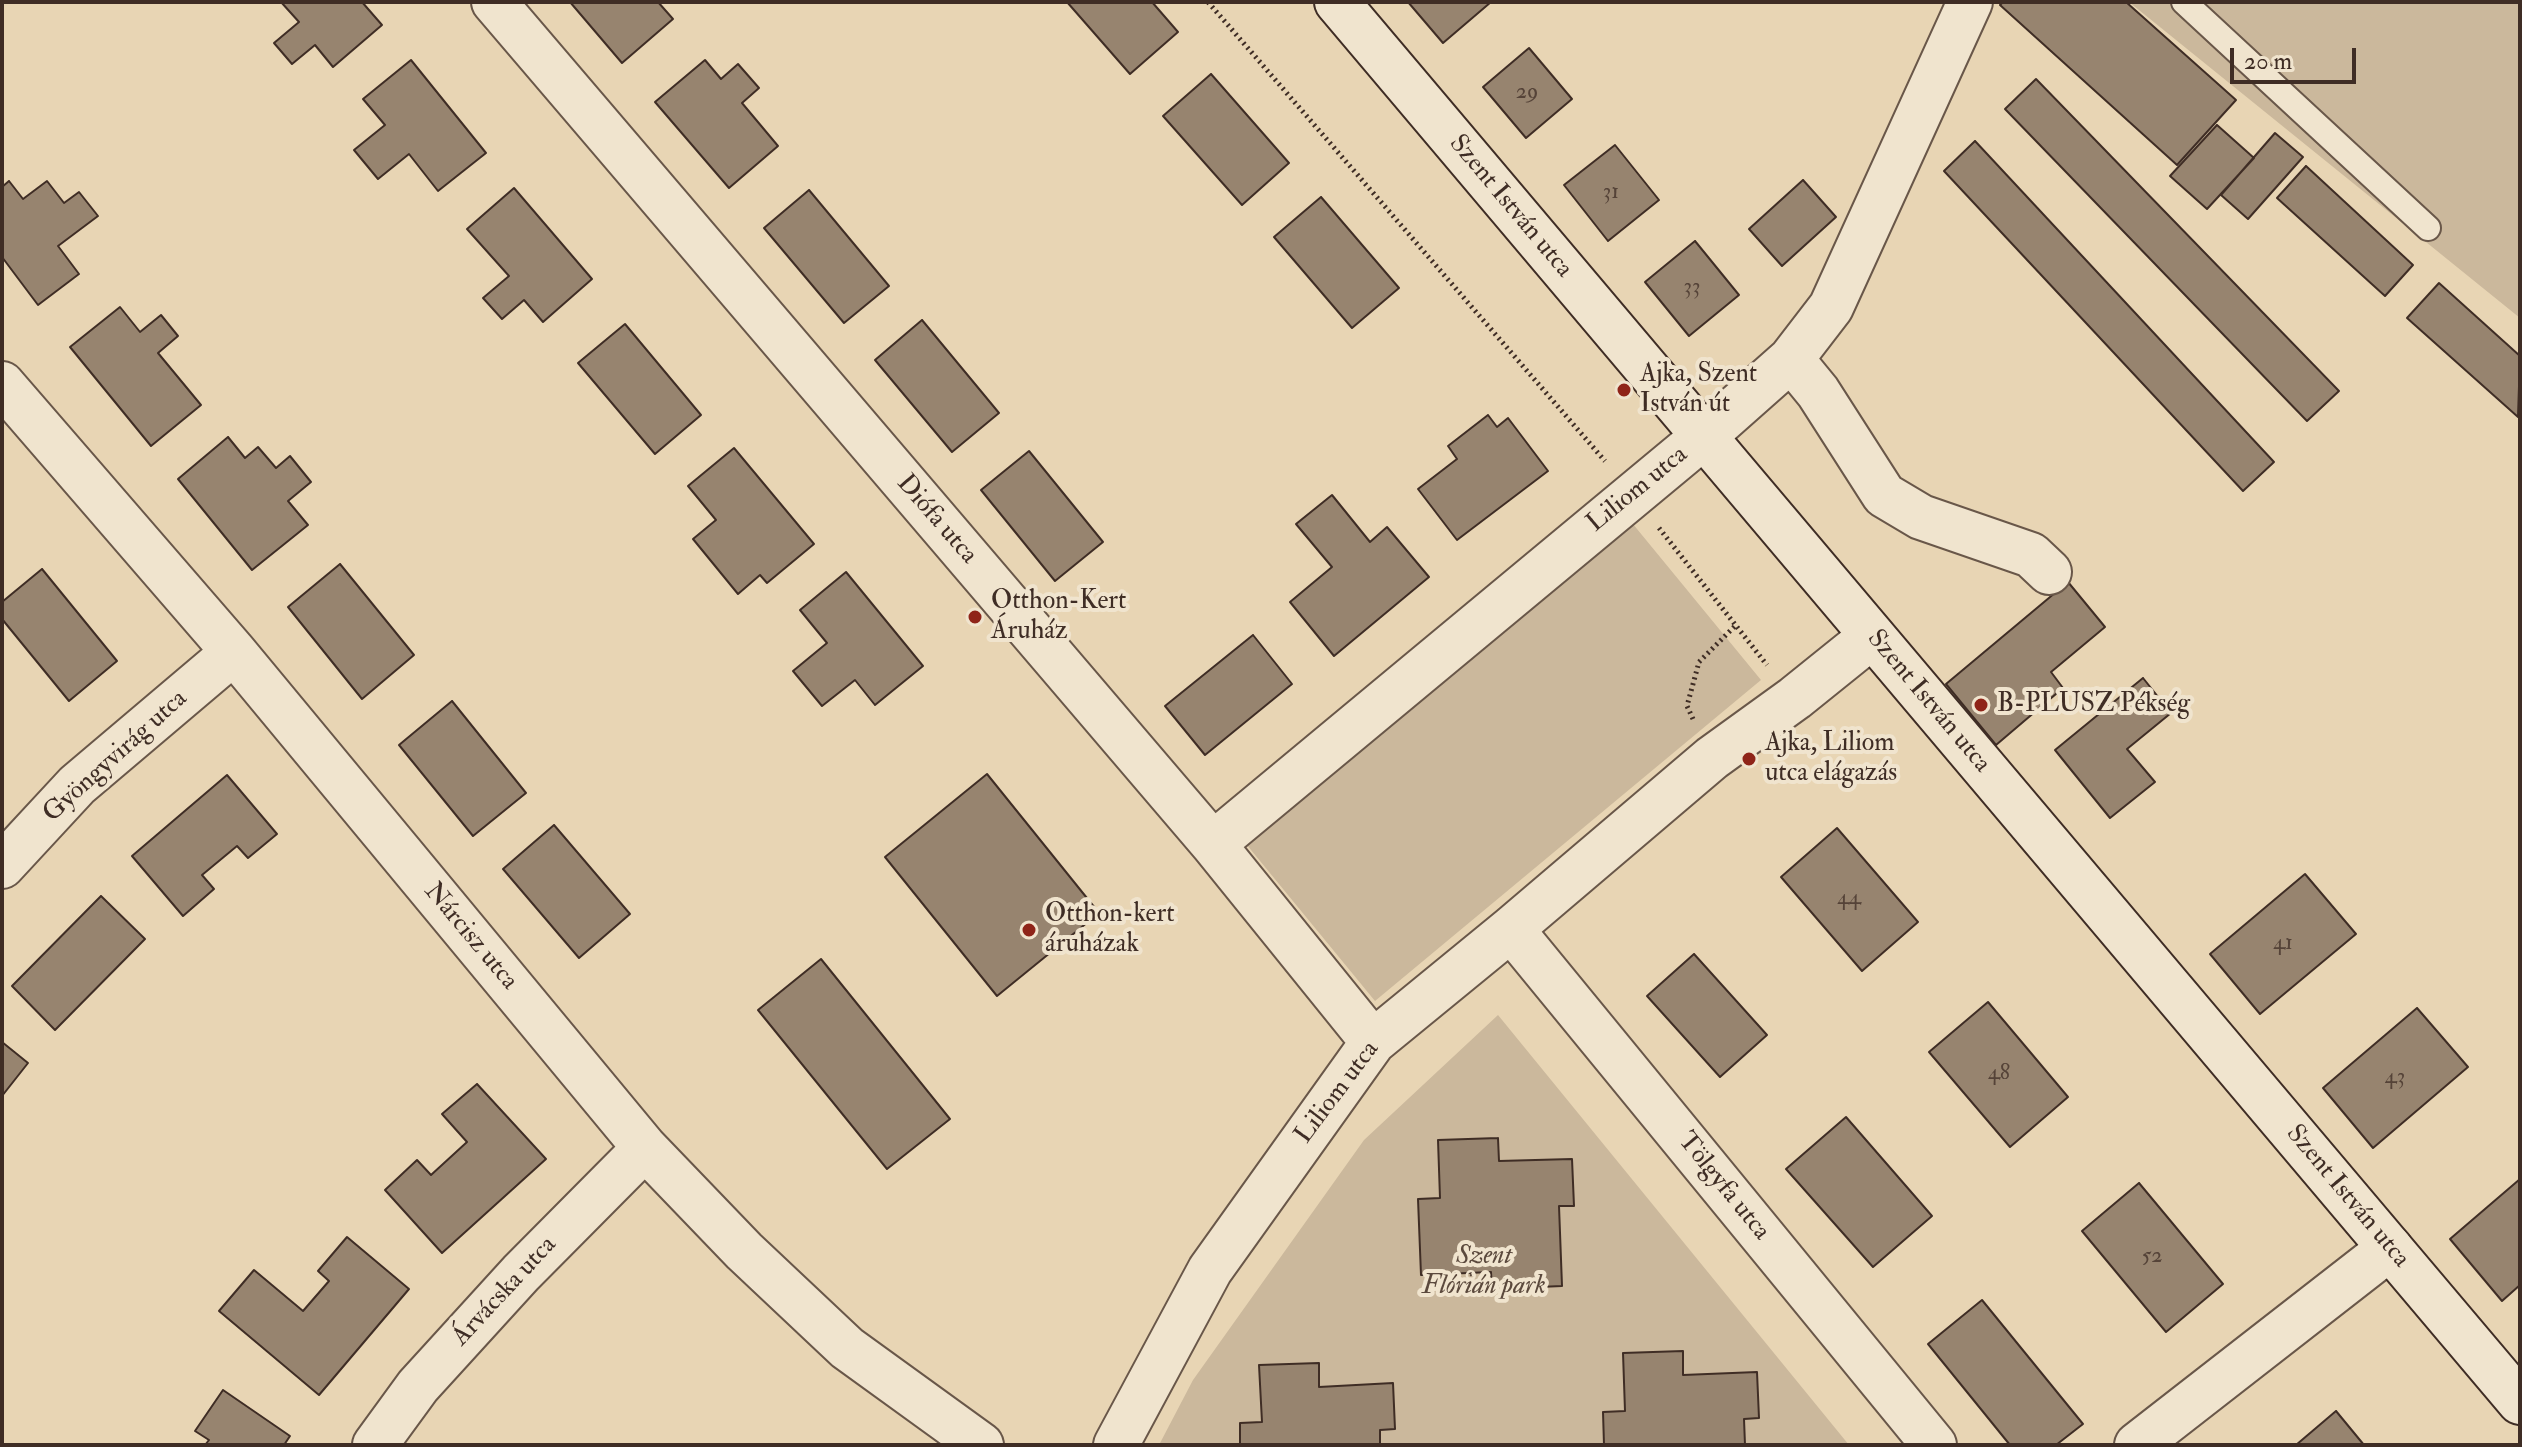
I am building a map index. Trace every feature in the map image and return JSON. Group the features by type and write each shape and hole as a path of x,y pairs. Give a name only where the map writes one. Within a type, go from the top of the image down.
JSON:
{"street":[{"name":"Diófa utca","path":"494,2 1213,844 1373,1042"},
{"name":"Szent István utca","path":"1337,2 2520,1402"},
{"name":"Liliom utca","path":"1213,844 1703,437 1791,359 1831,307 1970,2"},
{"path":"1791,359 1818,392 1884,495 1921,517 2031,555 2049,572"},
{"name":"Nárcisz utca","path":"2,384 234,652 645,1148 744,1251 847,1348 981,1445"},
{"name":"Liliom utca","path":"1116,1445 1210,1270 1373,1042 1712,758 1795,698 1872,636"},
{"name":"Gyöngyvirág utca","path":"2,866 77,785 234,652"},
{"name":"Tölgyfa utca","path":"1511,929 1934,1445"},
{"name":"Árvácska utca","path":"375,1445 418,1386 500,1296 645,1148"},
{"path":"2137,1445 2390,1248"}],"lane":[{"path":"2184,2 2428,228"}],"path":[{"path":"1208,2 1633,493 1735,626 1795,698"},
{"path":"1712,758 1687,706 1699,662 1735,626"}],"green space":[{"path":"2129,2 2520,2 2520,318"},
{"path":"1628,518 1761,680 1375,1001 1242,839"},
{"name":"Szent Flórián park","path":"1498,1015 1849,1445 1159,1445 1193,1380 1364,1140"}],"building":[{"path":"281,2 362,2 382,25 333,67 315,45 292,64 274,43 299,22"},
{"path":"570,2 658,2 673,19 622,63"},
{"path":"1067,2 1152,2 1178,32 1130,74"},
{"path":"1408,2 1491,2 1443,43"},
{"path":"2003,2 2126,2 2236,100 2177,165 2000,5"},
{"path":"1529,48 1572,99 1526,138 1483,87"},
{"path":"411,60 486,153 438,191 409,154 378,179 354,150 385,125 363,99"},
{"path":"705,60 721,79 738,64 759,88 742,103 778,146 729,188 655,102"},
{"path":"1211,74 1289,163 1242,205 1163,116"},
{"path":"2036,79 2339,391 2307,421 2005,109"},
{"path":"2217,125 2254,158 2207,209 2170,176"},
{"path":"2275,133 2303,157 2248,219 2221,195"},
{"path":"1975,141 2274,462 2243,491 1944,171"},
{"path":"1615,145 1659,200 1608,241 1564,185"},
{"path":"2306,166 2413,265 2385,296 2277,198"},
{"path":"1803,180 1836,217 1782,266 1749,229"},
{"path":"9,181 23,199 47,181 64,203 79,192 98,216 58,246 79,274 38,305 2,257 2,187"},
{"path":"514,188 592,279 543,322 524,300 502,319 483,298 509,276 467,229"},
{"path":"809,190 889,286 844,323 764,228"},
{"path":"1321,197 1399,288 1352,328 1274,237"},
{"path":"1695,241 1739,295 1689,336 1645,282"},
{"path":"2439,283 2520,356 2518,417 2407,318"},
{"path":"120,307 140,332 161,315 178,336 158,353 201,405 151,446 70,347"},
{"path":"922,320 999,413 952,452 875,360"},
{"path":"625,324 701,415 655,454 578,363"},
{"path":"1488,415 1497,427 1508,418 1548,471 1457,540 1418,489 1457,459 1448,446"},
{"path":"228,437 245,458 258,447 276,468 290,456 311,482 288,501 308,525 252,570 178,479"},
{"path":"734,448 814,544 767,583 760,575 738,594 693,539 716,520 688,486"},
{"path":"1029,451 1103,542 1055,581 981,490"},
{"path":"1332,495 1370,542 1387,527 1429,577 1334,656 1290,602 1332,567 1296,524"},
{"path":"340,564 414,655 362,699 288,607"},
{"path":"42,569 117,661 69,701 2,619 2,602"},
{"path":"846,572 923,666 875,705 855,680 822,706 793,671 827,643 800,610"},
{"path":"2068,582 2105,627 2051,672 2063,688 1996,745 1946,684"},
{"path":"1253,635 1292,684 1205,755 1165,706"},
{"path":"2143,678 2171,713 2127,749 2155,782 2110,818 2055,750"},
{"path":"452,701 526,793 473,836 399,745"},
{"path":"987,774 1099,913 997,996 885,857"},
{"path":"227,775 277,834 248,858 237,846 202,875 214,889 183,916 132,856"},
{"path":"554,825 630,914 579,958 503,869"},
{"path":"1837,828 1918,922 1862,971 1781,877"},
{"path":"2305,874 2356,934 2260,1014 2210,954"},
{"path":"101,896 145,939 55,1030 12,986"},
{"path":"1694,954 1767,1035 1720,1077 1647,996"},
{"path":"821,959 950,1119 887,1169 758,1010"},
{"path":"1988,1002 2068,1097 2010,1147 1929,1052"},
{"path":"2417,1008 2468,1067 2373,1148 2323,1088"},
{"path":"2,1042 28,1063 2,1096"},
{"path":"477,1084 546,1159 442,1253 385,1190 417,1160 431,1175 467,1142 442,1114"},
{"path":"1846,1117 1932,1216 1873,1267 1786,1169"},
{"path":"1498,1138 1499,1161 1572,1159 1574,1206 1559,1206 1562,1286 1492,1289 1491,1272 1421,1275 1418,1199 1440,1198 1438,1140"},
{"path":"2520,1179 2520,1285 2502,1301 2450,1239"},
{"path":"2139,1183 2223,1284 2166,1332 2082,1231"},
{"path":"347,1237 409,1289 319,1395 219,1311 254,1270 303,1311 329,1281 318,1271"},
{"path":"1982,1300 2083,1424 2056,1445 2010,1445 1928,1344"},
{"path":"1683,1351 1683,1375 1757,1372 1759,1418 1744,1419 1745,1445 1604,1445 1603,1412 1625,1411 1623,1353"},
{"path":"1319,1363 1319,1387 1393,1383 1395,1429 1380,1430 1380,1445 1240,1445 1240,1423 1262,1422 1259,1365"},
{"path":"223,1390 290,1436 284,1445 205,1445 209,1440 195,1431"},
{"path":"2336,1411 2364,1445 2296,1445"}],"place":[{"name":"Ajka, Szent István út","path":"1624,390"},
{"name":"Otthon-Kert Áruház","path":"975,617"},
{"name":"B-PLUSZ Pékség","path":"1981,705"},
{"name":"Ajka, Liliom utca elágazás","path":"1749,759"},
{"name":"Otthon-kert áruházak","path":"1029,930"}]}
